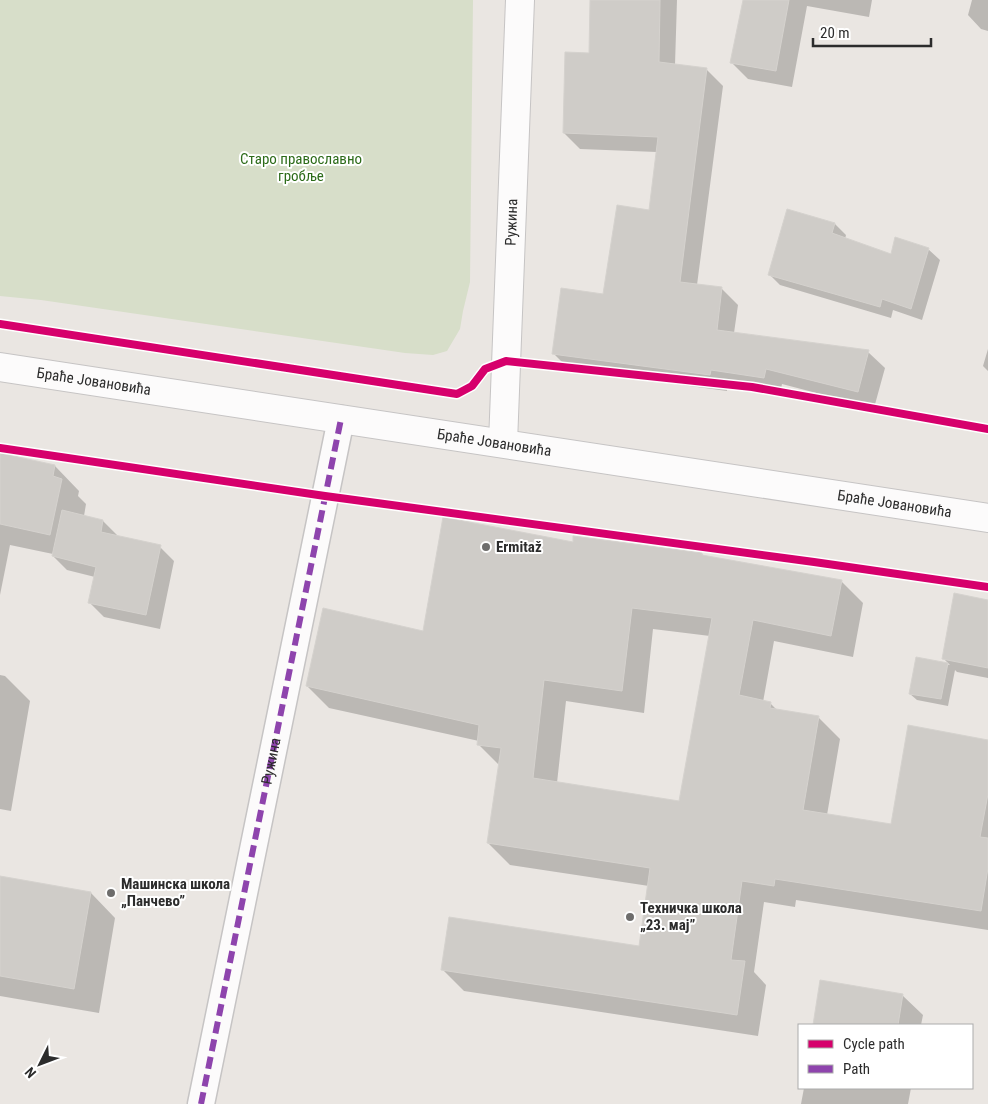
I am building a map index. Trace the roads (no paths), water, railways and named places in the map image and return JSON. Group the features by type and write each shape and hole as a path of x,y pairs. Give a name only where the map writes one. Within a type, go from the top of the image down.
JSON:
{"street":[{"name":"Ружина","path":"503,443 520,0"},
{"name":"Браће Јовановића","path":"0,367 988,518"},
{"name":"Ружина","path":"201,1104 341,419"}],"place":[{"name":"Ermitaž","path":"486,547"},
{"name":"Машинска школа „Панчево”","path":"111,893"},
{"name":"Техничка школа „23. мај”","path":"630,917"}],"park label":[{"name":"Старо православно гробље","path":"301,168"}]}
